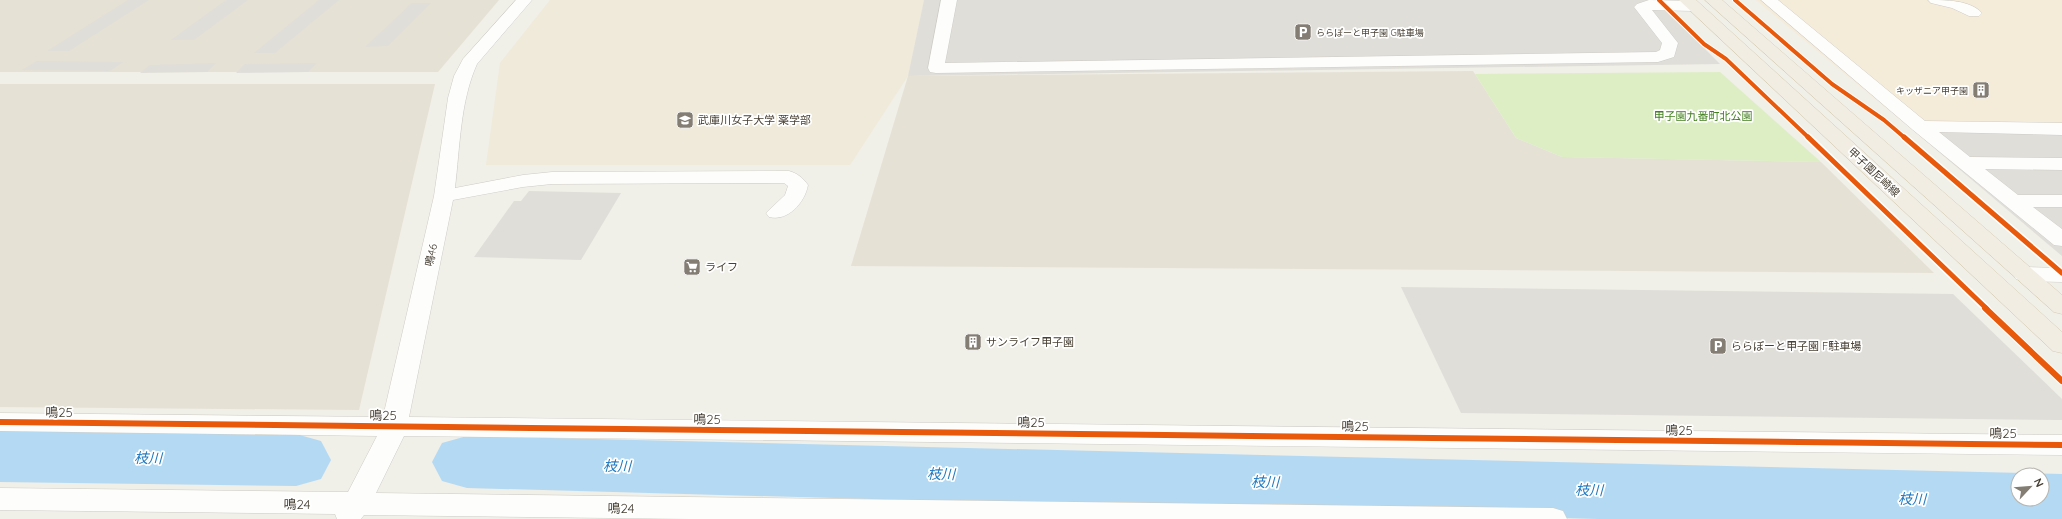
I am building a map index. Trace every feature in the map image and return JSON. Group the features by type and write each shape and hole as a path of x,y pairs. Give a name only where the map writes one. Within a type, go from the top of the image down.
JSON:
{"main road":[{"name":"甲子園尼崎線","path":"1713,0 2062,307"},
{"name":"甲子園尼崎線","path":"1690,3 2062,345"}],"street":[{"name":"鳴46","path":"351,512 369,482 388,444 394,426 444,196 457,98 463,76 469,63 524,0"},
{"path":"949,0 936,68 1658,57 1668,53 1670,43 1642,7 1649,5 1690,3"},
{"path":"1769,0 1965,163 2062,240"},
{"path":"1936,0 1957,4 1974,13"},
{"path":"1920,126 2062,129"},
{"path":"1965,163 2062,164"},
{"path":"444,196 523,181 552,178 789,177 798,185 798,190 792,202 776,213"},
{"path":"2012,201 2062,201"},
{"path":"2024,274 2062,274"},
{"name":"鳴25","path":"0,422 2062,445"},
{"name":"鳴24","path":"0,499 351,512 1553,519"}],"shaded area":[{"path":"0,0 499,0 438,72 0,72"},
{"path":"128,0 149,0 69,51 47,51"},
{"path":"226,0 248,0 194,40 171,40"},
{"path":"319,0 339,0 275,53 254,53"},
{"name":"武庫川女子大学 薬学部","path":"550,0 924,0 908,76 850,165 486,165 500,63"},
{"name":"ららぽーと甲子園 G駐車場","path":"924,0 1656,0 1720,64 908,76"},
{"path":"1756,0 2062,0 2062,254"},
{"path":"412,3 431,3 388,46 365,47"},
{"path":"37,61 123,62 110,71 22,70"},
{"path":"216,63 207,72 140,73 150,65"},
{"path":"317,63 308,72 236,73 245,64"},
{"path":"1473,71 1516,138 1562,157 1821,162 1934,273 851,266 908,76"},
{"path":"0,84 435,84 359,410 0,407"},
{"path":"1914,131 2062,134 2062,256"},
{"path":"529,191 621,193 581,260 474,257 514,201 521,201"},
{"name":"ららぽーと甲子園 F駐車場","path":"1401,287 1953,294 2062,399 2062,420 1461,413"}],"green space":[{"name":"甲子園九番町北公園","path":"1720,72 1821,162 1562,157 1516,138 1475,74"}],"waterway":[{"name":"枝川","path":"0,456 296,460"},
{"name":"枝川","path":"467,462 2062,503"}],"cycle path":[{"path":"1659,0 1704,44 1726,59 2062,381"},
{"path":"1735,0 1832,84 1884,120 2062,273"},
{"path":"0,422 2062,445"}],"place":[{"name":"ららぽーと甲子園 G駐車場","path":"1303,32"},
{"name":"キッザニア甲子園","path":"1981,90"},
{"name":"武庫川女子大学 薬学部","path":"685,120"},
{"name":"ライフ","path":"692,267"},
{"name":"サンライフ甲子園","path":"973,342"},
{"name":"ららぽーと甲子園 F駐車場","path":"1718,346"}]}
